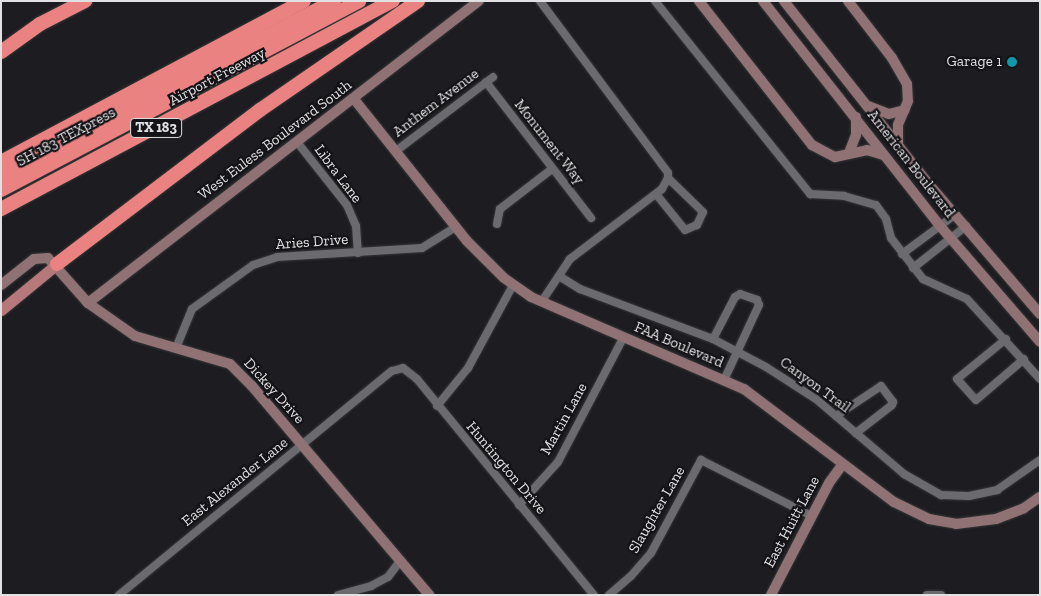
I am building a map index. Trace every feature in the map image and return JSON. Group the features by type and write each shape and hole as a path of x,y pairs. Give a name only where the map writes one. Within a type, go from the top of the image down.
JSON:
{"highway":[{"path":"1,52 40,24 85,1"},
{"name":"Airport Freeway","path":"1,162 304,1"},
{"name":"SH 183 TEXpress","path":"1,174 334,1"},
{"name":"SH 183 TEXpress","path":"1,190 359,1"},
{"name":"Airport Freeway","path":"1,209 393,1"},
{"path":"57,264 260,110 418,1"}],"main road":[{"path":"1,310 57,264"}],"street":[{"name":"West Euless Boulevard South","path":"88,303 479,1"},
{"path":"540,1 668,173 668,178 704,212 697,225 685,230 656,194"},
{"path":"655,1 793,177 810,194 844,196 876,205 886,218 891,238 913,268 923,278 967,299 1006,339 1040,379"},
{"path":"699,1 812,145 835,157 867,150 884,155"},
{"name":"American Boulevard","path":"763,1 940,226 1040,342"},
{"name":"American Boulevard","path":"784,1 898,146 1040,314"},
{"path":"848,1 904,76 909,92 905,110 898,125 898,146"},
{"name":"Anthem Avenue","path":"396,151 493,77"},
{"name":"Monument Way","path":"486,82 591,218"},
{"name":"FAA Boulevard","path":"354,99 456,227 513,285 542,301 623,338 724,380 766,404 842,465 894,502 929,519 956,524 996,519 1024,508 1040,497"},
{"path":"865,104 890,114 905,110"},
{"path":"849,153 856,135 856,117"},
{"name":"Libra Lane","path":"297,142 347,205 356,226 358,253"},
{"path":"497,224 500,209 552,169"},
{"path":"542,301 570,259 656,194 668,178"},
{"path":"902,254 956,214"},
{"path":"913,268 966,226"},
{"name":"Aries Drive","path":"176,348 192,309 253,265 277,257 422,248 456,227"},
{"path":"1,285 34,259 48,258 57,264"},
{"name":"Dickey Drive","path":"57,264 88,303 135,336 230,364 302,445 429,595"},
{"name":"Canyon Trail","path":"559,276 580,289 714,339 738,351 816,399 904,474 941,495 969,496 997,490 1039,463"},
{"path":"437,406 468,368 513,285"},
{"path":"714,339 735,297 740,294 757,300 759,305 724,380"},
{"name":"Martin Lane","path":"519,505 558,462 623,338"},
{"path":"1006,339 958,379 976,400 1024,360"},
{"name":"Huntington Drive","path":"392,371 403,368 409,371 594,595"},
{"name":"East Alexander Lane","path":"119,595 392,371"},
{"path":"836,416 881,386 893,402 892,405 856,433"},
{"name":"Slaughter Lane","path":"608,595 631,576 651,553 701,460 812,516"},
{"name":"East Huitt Lane","path":"771,595 812,516 842,465"},
{"path":"338,595 388,577 401,560"},
{"path":"927,595 941,595"}],"place":[{"name":"Garage 1","path":"1012,62"}]}
